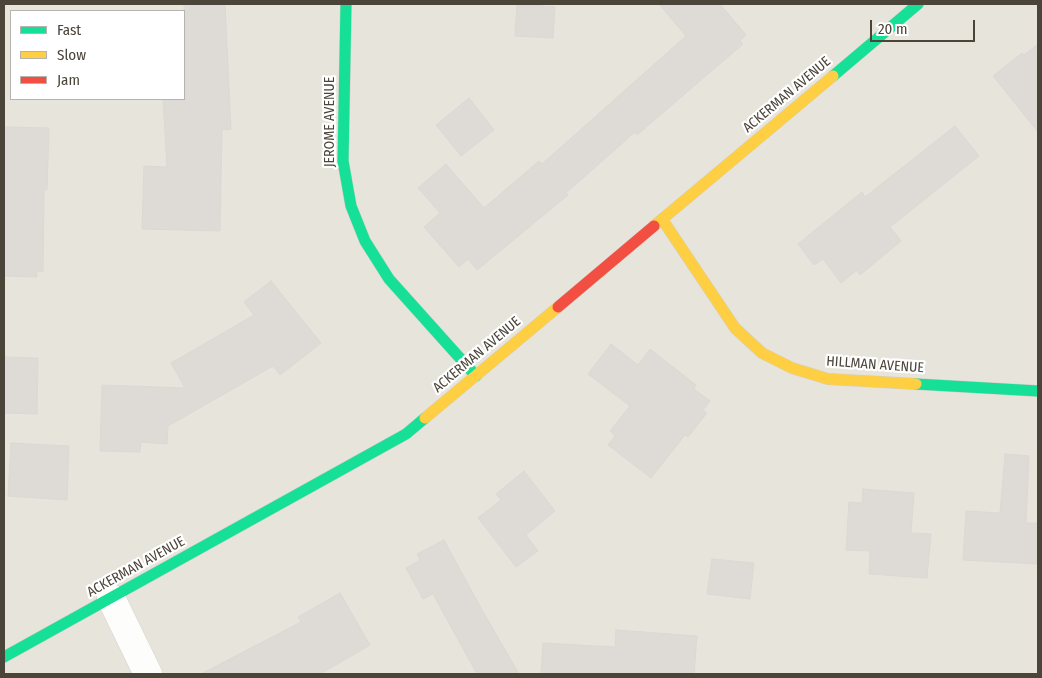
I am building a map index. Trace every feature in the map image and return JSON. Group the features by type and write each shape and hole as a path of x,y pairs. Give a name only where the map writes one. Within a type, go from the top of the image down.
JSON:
{"street":[{"name":"JEROME AVENUE","path":"346,4 343,161 351,206 365,241 389,279 476,376"},
{"name":"ACKERMAN AVENUE","path":"4,657 406,434 918,4"},
{"name":"HILLMAN AVENUE","path":"662,219 735,328 762,353 792,368 828,379 1038,391"},
{"path":"111,598 148,674"}],"shaded area":[{"path":"4,4 1038,4 1038,674 4,674"}],"building":[{"path":"184,4 225,4 231,129 222,130 220,231 142,229 144,166 167,167 163,100 185,100"},
{"path":"517,4 555,7 553,38 515,36"},
{"path":"659,4 720,4 746,35 740,41 743,44 637,135 635,132 566,193 568,195 477,270 468,259 459,267 424,227 440,213 418,188 446,164 484,208 539,161 542,164 686,36"},
{"path":"1038,44 1038,132 993,76 1022,53 1024,55"},
{"path":"469,98 494,130 461,156 436,125"},
{"path":"955,126 979,156 890,227 901,241 860,275 857,270 841,283 823,259 814,265 798,244 862,192 865,197"},
{"path":"4,127 49,128 47,190 44,190 43,272 37,271 37,277 4,276"},
{"path":"271,281 321,343 280,375 273,366 168,426 167,444 141,442 140,452 100,451 102,385 185,388 171,363 254,315 244,302"},
{"path":"611,344 638,365 650,349 696,385 694,389 710,401 703,410 707,413 688,437 685,435 651,478 608,445 615,436 610,431 630,406 588,374"},
{"path":"4,357 38,358 37,414 4,413"},
{"path":"11,443 69,446 67,500 8,496"},
{"path":"1005,454 1029,456 1026,523 1038,523 1038,564 963,560 966,511 1000,513"},
{"path":"524,471 555,511 526,535 538,551 516,567 478,518 501,500 496,494"},
{"path":"863,489 914,493 911,533 931,534 927,578 869,574 870,551 846,550 849,502 862,503"},
{"path":"444,540 519,674 477,674 433,594 423,599 406,568 420,560 417,554"},
{"path":"712,559 754,563 750,599 707,594"},
{"path":"340,593 370,645 320,674 201,674 301,622 298,617"},
{"path":"616,630 697,636 694,674 541,674 543,643 615,647"}],"traffic: fast":[{"path":"346,4 343,161 351,206 365,241 389,279 476,376"},
{"path":"833,76 918,4"},
{"path":"916,384 1038,391"},
{"path":"4,657 406,434 425,418"}],"traffic: slow":[{"path":"654,226 833,76"},
{"path":"662,219 735,328 762,353 792,368 828,379 916,384"},
{"path":"425,418 558,307"}],"traffic: jam":[{"path":"558,307 654,226"}]}
